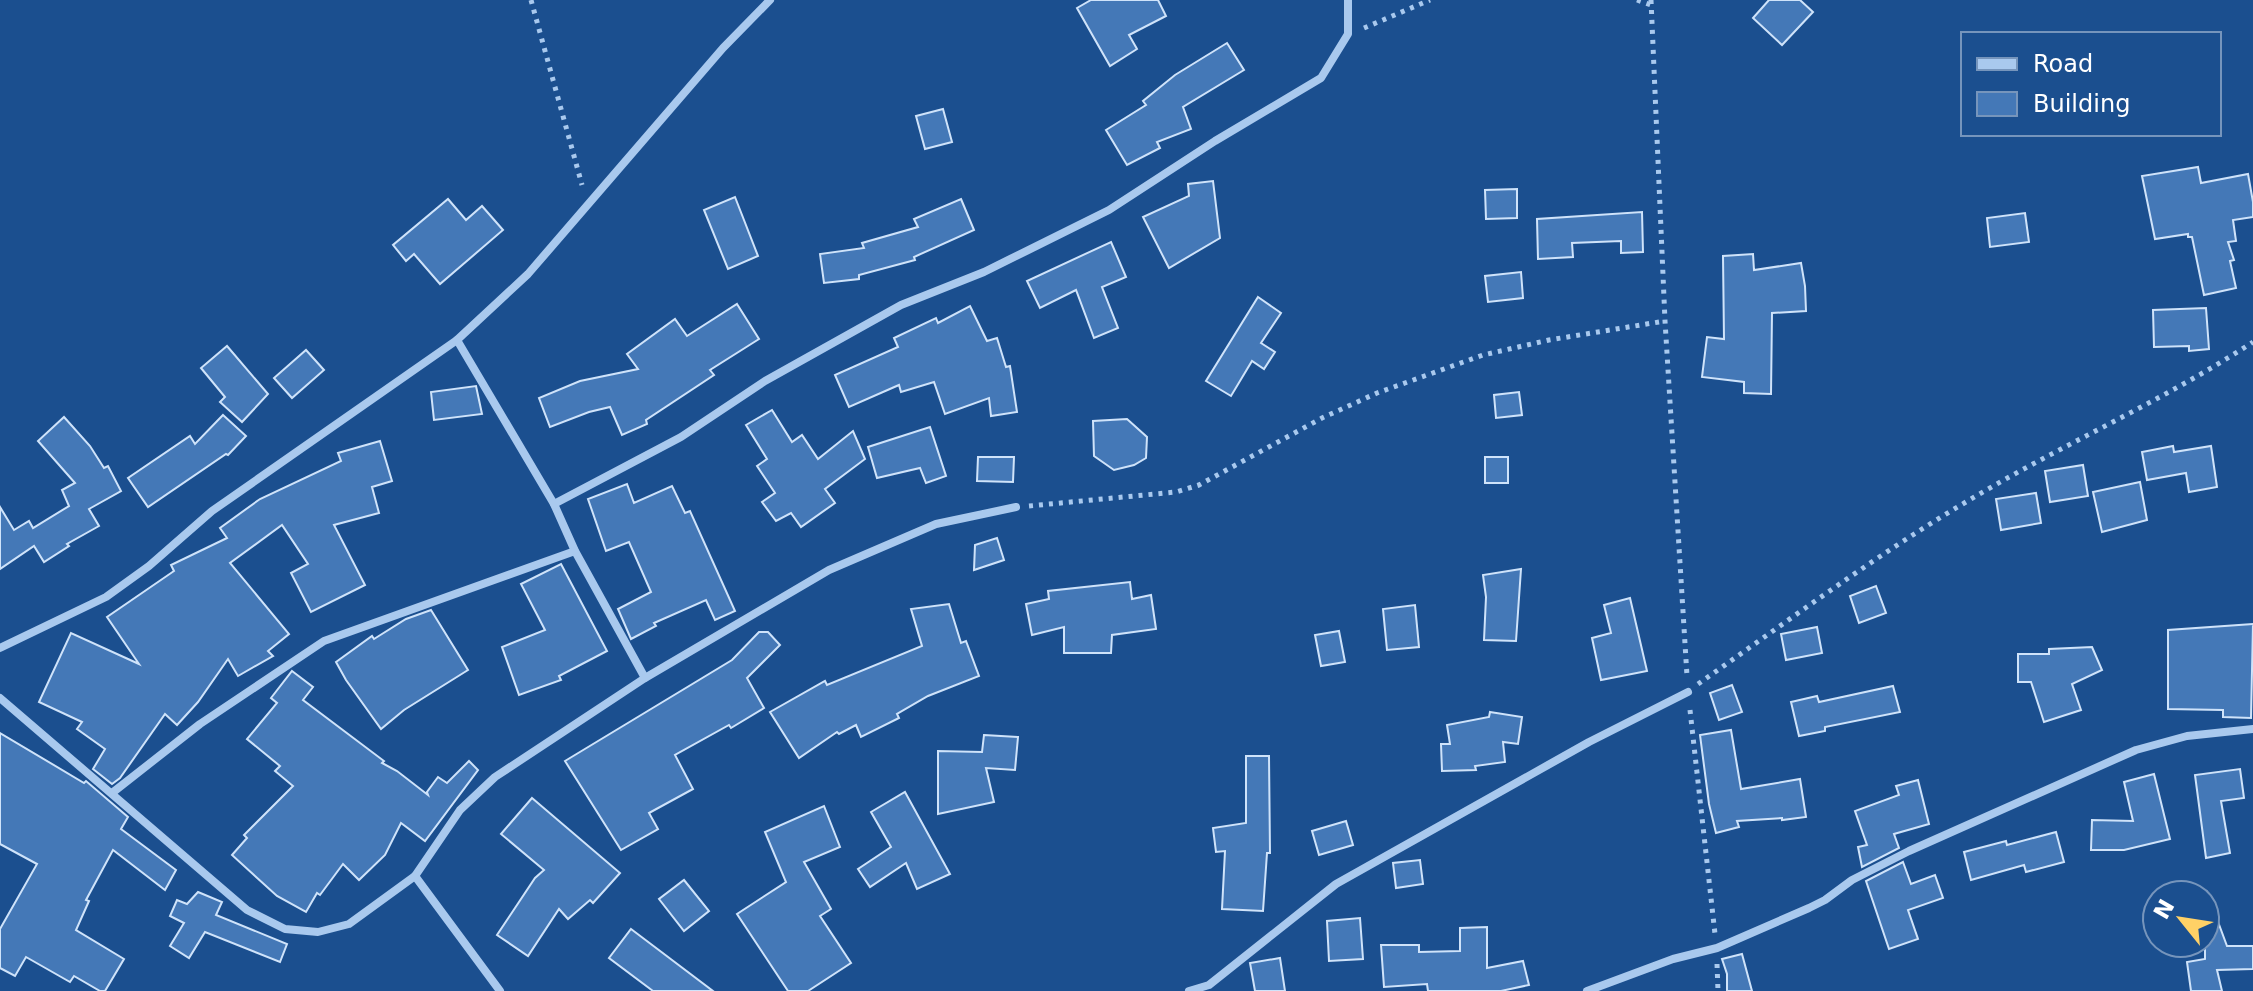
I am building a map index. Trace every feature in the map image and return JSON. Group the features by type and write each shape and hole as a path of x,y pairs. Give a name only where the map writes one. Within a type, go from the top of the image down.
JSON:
{"street":[{"path":"0,648 106,597 149,566 212,511 457,340 528,274 723,48 770,0"},
{"path":"554,504 681,437 765,381 901,305 984,272 1109,210 1215,141 1321,78 1348,34 1348,0"},
{"path":"457,340 554,504 575,551 645,678"},
{"path":"0,698 247,910 285,929 318,932 349,924 415,876 460,810 495,777 645,678 829,570 936,524 1016,507"},
{"path":"112,793 200,724 324,641 575,551"},
{"path":"1189,991 1210,988 1336,884 1589,742 1688,692"},
{"path":"1587,991 1673,959 1717,948 1817,904 1852,880 1909,851 2136,750 2187,736 2253,729"},
{"path":"415,876 500,991"}],"path":[{"path":"531,0 587,205"},
{"path":"1348,34 1430,0"},
{"path":"1637,0 1652,3 1665,321 1688,692 1717,948 1718,991"},
{"path":"1016,507 1176,492 1199,485 1322,418 1377,393 1483,355 1549,340 1665,321"},
{"path":"1688,692 1824,595 1971,499 2103,429 2253,342"}],"building":[{"path":"1091,0 1158,0 1166,16 1129,35 1137,49 1110,66 1077,8"},
{"path":"1769,0 1800,0 1813,12 1782,45 1753,18"},
{"path":"1227,43 1244,70 1183,107 1191,129 1157,142 1160,148 1127,165 1106,130 1146,105 1143,101 1175,75"},
{"path":"943,109 952,142 925,149 916,116"},
{"path":"2198,167 2201,183 2248,174 2253,202 2253,217 2233,220 2236,241 2228,242 2234,260 2230,261 2236,288 2204,295 2192,237 2188,234 2155,239 2142,176"},
{"path":"1213,181 1220,238 1169,268 1143,217 1189,196 1188,184"},
{"path":"1517,189 1517,218 1486,219 1485,190"},
{"path":"735,197 758,256 728,269 704,210"},
{"path":"448,199 466,220 482,206 503,230 440,284 414,254 406,261 393,245"},
{"path":"961,199 974,230 914,257 915,260 859,275 859,279 824,283 820,254 864,248 862,243 918,227 914,219"},
{"path":"1642,212 1643,252 1621,253 1621,241 1572,243 1573,257 1538,259 1537,219"},
{"path":"2025,213 2029,242 1990,247 1987,218"},
{"path":"1111,242 1126,277 1102,287 1118,328 1094,338 1076,290 1040,308 1027,281"},
{"path":"1753,254 1754,270 1801,263 1805,286 1806,311 1772,313 1771,394 1744,393 1744,382 1702,377 1707,337 1724,339 1723,256"},
{"path":"1521,272 1523,298 1488,302 1485,276"},
{"path":"1258,297 1281,313 1261,343 1275,352 1264,369 1252,361 1231,396 1206,381"},
{"path":"737,304 759,339 710,370 714,375 646,420 647,424 622,435 610,407 550,427 539,398 580,381 638,369 627,354 675,319 687,336"},
{"path":"970,306 987,341 997,338 1006,367 1010,366 1017,412 991,416 989,398 945,414 934,382 901,392 899,385 849,407 835,375 898,347 894,338 936,318 938,323"},
{"path":"2206,308 2209,349 2189,351 2189,346 2154,347 2153,310"},
{"path":"227,346 268,394 242,422 220,402 225,397 201,368"},
{"path":"306,350 324,370 292,398 274,378"},
{"path":"476,386 482,414 434,420 431,392"},
{"path":"1519,392 1522,415 1496,418 1494,395"},
{"path":"772,410 792,442 802,435 818,459 853,431 865,459 825,489 835,503 801,527 791,513 776,521 762,502 775,493 757,466 767,459 746,425"},
{"path":"223,415 246,436 228,455 148,507 128,478 190,436 195,444"},
{"path":"64,417 90,446 104,468 108,466 121,491 89,509 99,526 67,544 69,546 44,562 34,546 0,569 0,507 14,530 29,521 33,528 69,506 62,490 75,483 38,441"},
{"path":"1127,419 1147,437 1146,458 1114,470 1094,456 1093,421"},
{"path":"930,427 946,476 926,483 920,468 877,478 868,447"},
{"path":"380,441 392,481 372,487 379,513 334,525 365,585 311,612 291,573 308,564 282,525 230,563 289,634 268,651 273,656 238,676 228,659 198,702 177,725 165,714 120,778 112,784 93,769 105,749 77,729 82,722 39,702 71,633 139,664 107,617 174,571 171,565 227,538 220,528 260,499 341,461 338,453"},
{"path":"2173,446 2174,452 2211,446 2217,487 2189,492 2186,473 2147,480 2142,452"},
{"path":"978,457 1014,457 1013,482 977,481"},
{"path":"1485,457 1508,457 1508,483 1485,483"},
{"path":"2083,465 2088,496 2050,502 2045,471"},
{"path":"2140,482 2147,520 2102,532 2093,492"},
{"path":"627,484 634,503 672,486 685,513 690,511 735,611 715,620 706,600 654,623 656,626 631,639 618,609 651,592 629,542 606,551 588,499"},
{"path":"2036,493 2041,523 2001,530 1996,499"},
{"path":"997,538 1004,560 974,570 975,545"},
{"path":"561,564 607,651 559,676 561,680 519,695 502,647 545,630 521,584"},
{"path":"1521,569 1516,641 1484,640 1486,597 1483,575"},
{"path":"1130,582 1132,599 1151,595 1156,629 1112,635 1111,653 1064,653 1064,627 1032,635 1026,604 1049,599 1048,591"},
{"path":"1876,586 1886,613 1859,623 1850,596"},
{"path":"1630,598 1647,671 1601,680 1592,638 1611,633 1604,605"},
{"path":"949,604 961,643 966,641 979,676 928,696 897,714 899,718 861,737 856,725 839,734 837,732 799,758 770,712 825,681 827,685 922,646 911,609"},
{"path":"1415,605 1419,647 1387,650 1383,609"},
{"path":"431,610 468,670 404,710 381,729 336,662 372,636 374,639 406,619"},
{"path":"2253,624 2251,718 2223,717 2223,710 2168,709 2168,630"},
{"path":"1817,627 1822,653 1786,660 1781,634"},
{"path":"1339,631 1345,662 1321,666 1315,635"},
{"path":"759,632 768,632 780,645 747,678 764,708 675,755 693,789 649,813 658,829 621,850 565,761 732,660"},
{"path":"2092,647 2102,670 2072,684 2081,710 2044,722 2031,682 2018,682 2018,654 2049,654 2049,649"},
{"path":"292,671 313,687 303,700 428,795 438,777 447,783 469,761 478,770 425,841 401,823 385,855 359,880 343,864 320,895 317,893 306,912 277,896 232,855 247,838 244,835 293,786 275,771 280,766 247,739 277,703 271,698"},
{"path":"1732,685 1742,712 1719,720 1710,693"},
{"path":"1893,686 1900,712 1825,727 1825,731 1799,736 1791,702 1817,696 1819,702"},
{"path":"1490,712 1522,717 1518,744 1503,742 1505,762 1475,766 1476,770 1442,771 1441,744 1450,744 1447,725 1489,717"},
{"path":"1731,730 1741,789 1800,779 1806,817 1737,821 1739,827 1716,833 1700,735"},
{"path":"0,733 84,783 86,781 128,817 121,829 176,870 165,890 113,850 86,900 89,901 76,930 124,959 105,991 74,976 70,982 26,957 15,976 0,968 0,929 37,864 0,844"},
{"path":"984,735 1018,737 1015,770 986,768 994,802 938,814 938,751 982,752"},
{"path":"1246,756 1269,756 1270,853 1267,853 1263,911 1222,909 1225,851 1216,852 1213,828 1246,823"},
{"path":"2240,769 2244,798 2221,801 2230,853 2206,858 2195,775"},
{"path":"2154,774 2170,839 2124,850 2091,850 2092,820 2133,821 2124,782"},
{"path":"1918,780 1929,824 1894,834 1899,848 1862,867 1858,847 1867,845 1855,811 1899,795 1896,786"},
{"path":"905,792 950,874 917,889 906,863 870,887 858,869 891,847 871,812"},
{"path":"532,798 620,873 593,903 590,900 568,919 559,909 528,956 497,935 535,878 544,870 501,834"},
{"path":"824,806 840,847 804,862 831,909 820,916 851,963 808,991 788,991 737,914 786,882 765,832"},
{"path":"1346,821 1353,845 1319,855 1312,831"},
{"path":"2056,832 2064,862 2026,872 2024,865 1971,880 1964,852"},
{"path":"1420,860 1423,884 1396,888 1393,863"},
{"path":"1903,862 1911,884 1935,875 1943,898 1908,910 1918,939 1889,949 1866,881"},
{"path":"684,880 709,911 684,931 659,899"},
{"path":"198,892 222,902 216,915 287,944 280,962 205,932 189,958 170,946 184,923 170,916 177,900 187,904"},
{"path":"1360,918 1363,959 1329,961 1327,921"},
{"path":"1487,927 1487,968 1523,961 1529,985 1501,991 1428,991 1427,984 1384,987 1381,945 1419,945 1419,952 1460,951 1460,928"},
{"path":"631,929 713,991 653,991 609,958"},
{"path":"2221,930 2227,946 2253,946 2253,969 2217,970 2222,991 2191,991 2187,962 2221,959"},
{"path":"1742,954 1752,991 1727,991 1727,974 1722,959"},
{"path":"1280,958 1285,991 1255,991 1250,963"}]}
